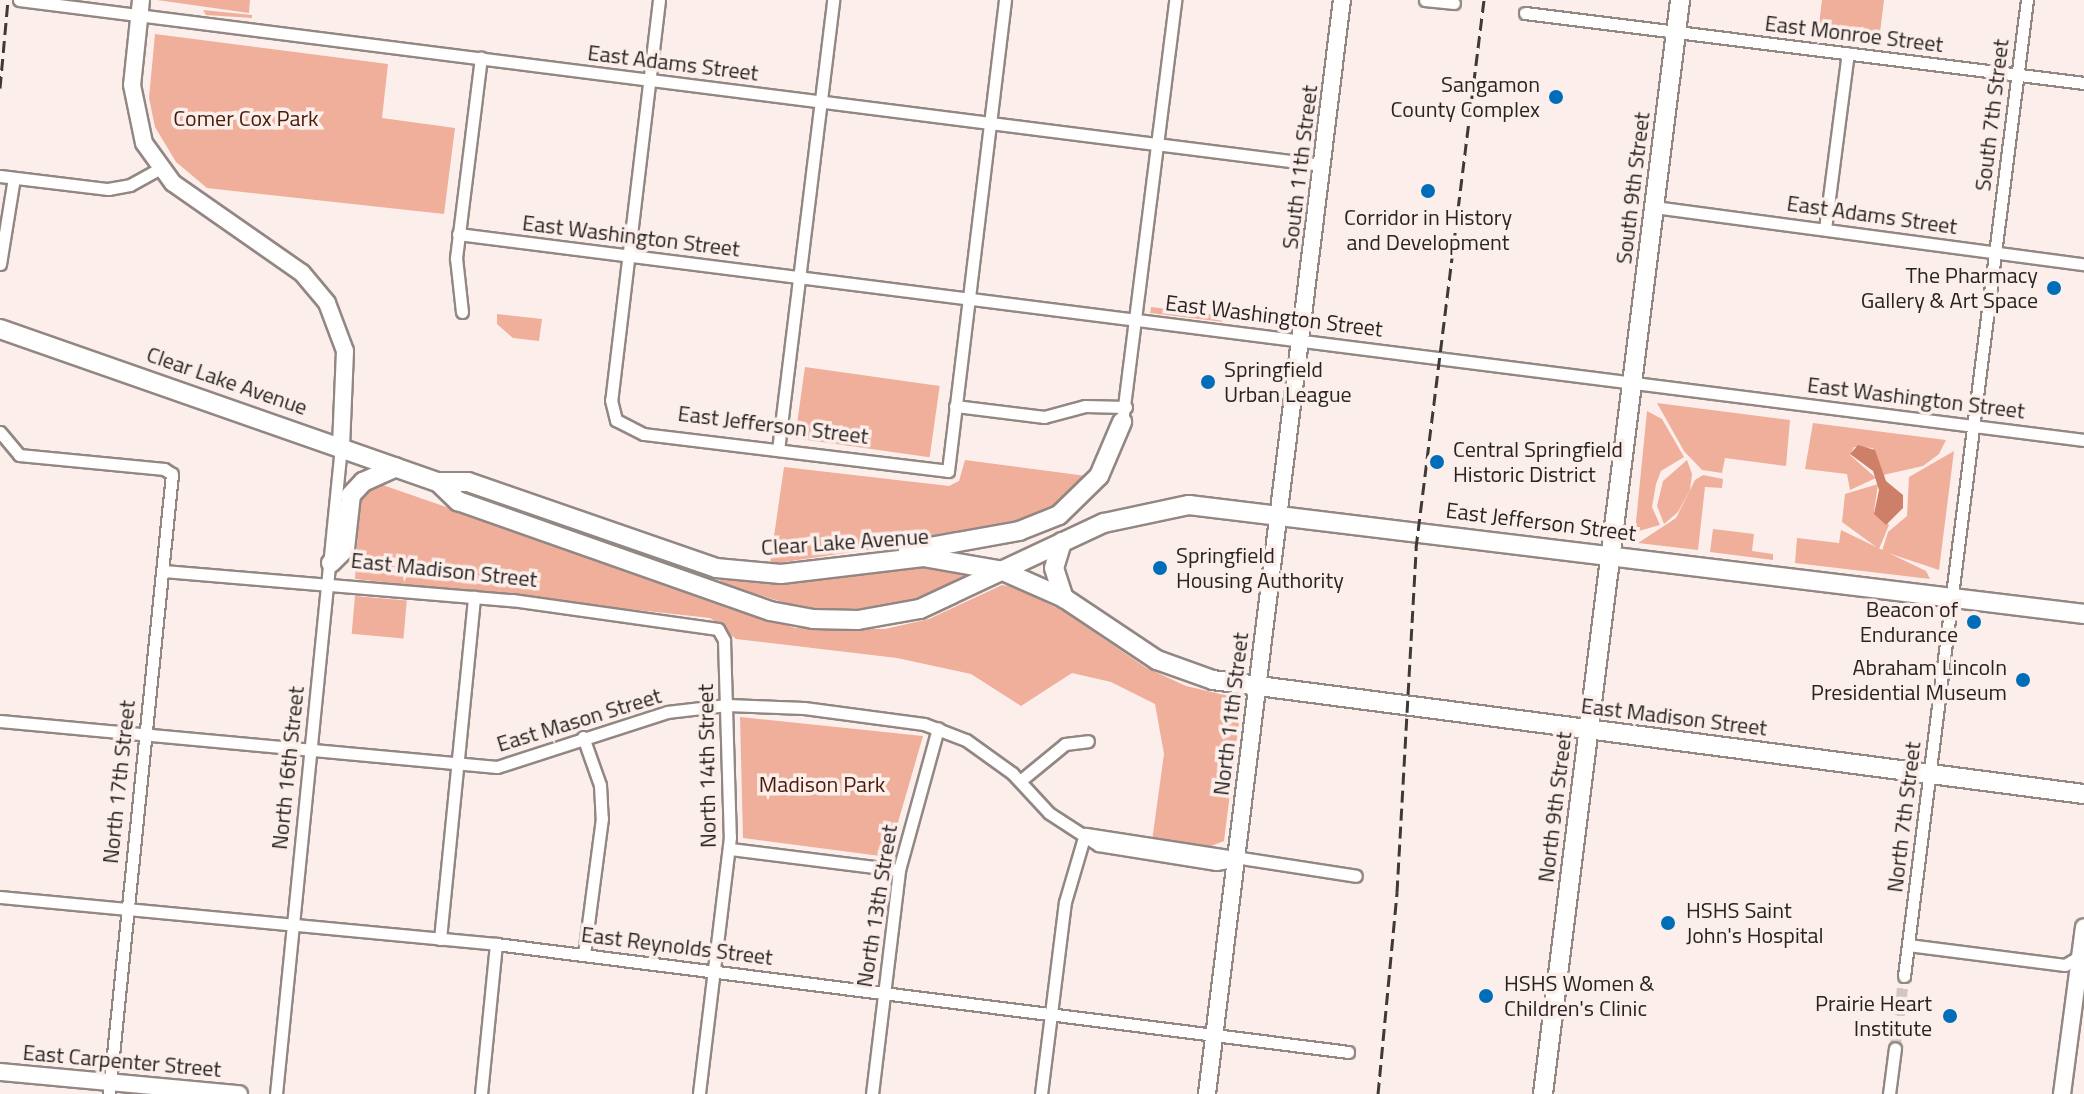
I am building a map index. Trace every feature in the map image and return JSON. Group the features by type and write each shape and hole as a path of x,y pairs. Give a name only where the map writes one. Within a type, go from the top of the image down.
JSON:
{"main road":[{"name":"South 9th Street","path":"1632,382 1680,0"},
{"name":"Clear Lake Avenue","path":"0,329 438,482 468,482 716,568 781,574 923,557 1003,571"},
{"name":"North 9th Street","path":"1543,1094 1632,382"},
{"path":"851,565 1019,531 1059,515 1104,469 1124,414"},
{"path":"331,563 345,549 351,495 363,482 396,467"},
{"name":"Clear Lake Avenue","path":"438,482 458,501 770,611 804,618 858,620 899,615 947,599 1003,571"},
{"name":"East Jefferson Street","path":"1003,571 1123,515 1169,506 1278,512 2084,614"},
{"path":"1062,542 1054,568 1064,598"},
{"name":"East Madison Street","path":"1003,571 1064,598 1173,668 1257,688 2084,794"}],"street":[{"name":"East Adams Street","path":"19,0 140,8 481,58 1322,165"},
{"path":"629,255 659,0"},
{"path":"778,450 833,0"},
{"path":"1005,0 955,406 1044,417 1085,406 1124,414 1175,0"},
{"name":"South 11th Street","path":"1301,340 1342,0"},
{"path":"1425,0 1454,3"},
{"name":"South 7th Street","path":"1973,425 2027,0"},
{"path":"140,8 133,109 159,169 191,198 302,273 327,303 345,351 341,446"},
{"name":"East Monroe Street","path":"1525,13 2084,83"},
{"path":"1825,229 1848,53"},
{"path":"462,312 455,271 481,58"},
{"path":"0,176 108,189 130,185 159,169"},
{"path":"0,264 14,178"},
{"name":"East Adams Street","path":"1654,207 2084,264"},
{"name":"East Washington Street","path":"458,234 2084,440"},
{"name":"East Jefferson Street","path":"629,255 611,400 616,420 632,432 948,471 955,406"},
{"name":"North 11th Street","path":"1207,1094 1301,340"},
{"name":"North 7th Street","path":"1904,976 1973,425"},
{"name":"North 17th Street","path":"0,432 19,455 164,469 172,474 109,1088"},
{"name":"North 16th Street","path":"276,1094 341,446"},
{"name":"East Madison Street","path":"163,571 474,597 718,629"},
{"path":"440,939 474,597"},
{"name":"North 14th Street","path":"699,1094 730,849 724,640 718,629"},
{"name":"East Mason Street","path":"0,721 457,765 511,764 657,714 727,705 804,708 938,728 983,749 1020,781 1049,813 1085,834 1217,853 1236,861 1356,876"},
{"name":"North 13th Street","path":"872,1094 899,870 938,728"},
{"path":"583,737 600,785 602,818 584,955"},
{"path":"1020,781 1065,744 1088,741"},
{"path":"1041,1094 1065,902 1085,834"},
{"path":"730,849 899,870"},
{"name":"East Reynolds Street","path":"0,897 496,944 1348,1052"},
{"path":"2062,1094 2084,927"},
{"path":"481,1094 496,944"},
{"path":"1908,945 2065,965 2082,954"},
{"path":"1889,1094 1895,1048"},
{"name":"East Carpenter Street","path":"0,1072 109,1088 239,1094"}],"green space":[{"path":"157,0 250,0 249,13"},
{"path":"1822,0 1884,0 1879,41 1818,33"},
{"path":"203,10 252,15 252,18 206,15"},
{"name":"Comer Cox Park","path":"155,34 388,64 382,118 455,128 444,214 207,188 176,162 155,127 149,98"},
{"path":"1151,307 1222,316 1222,322 1150,313"},
{"path":"497,314 542,319 539,341 513,338 497,324"},
{"path":"805,367 940,386 930,457 795,438"},
{"path":"1657,403 1790,420 1786,466 1725,458 1722,473 1702,470 1684,451"},
{"path":"1647,411 1662,419 1684,457 1661,471 1656,484 1652,507 1660,525 1635,532"},
{"path":"1813,423 1946,440 1939,454 1923,466 1883,475 1873,448 1854,447 1850,455 1876,478 1850,490 1847,474 1805,469"},
{"path":"1954,451 1939,570 1882,551 1888,532 1907,516 1909,477"},
{"path":"965,460 1094,477 1065,505 991,532 770,564 784,467 949,486 959,481"},
{"path":"1687,460 1692,474 1690,490 1678,512 1664,524 1657,506 1663,481"},
{"path":"1703,475 1723,479 1722,488 1705,487 1698,550 1638,543 1676,518 1695,480"},
{"path":"377,483 795,628 885,629 929,619 1002,585 1015,587 1063,611 1145,667 1186,686 1242,699 1224,841 1206,848 1152,841 1164,754 1155,704 1111,682 1072,673 1021,706 971,674 897,658 736,639 710,618 355,579 360,496"},
{"path":"1878,484 1874,512 1889,525 1879,549 1842,522 1845,494"},
{"path":"1713,529 1754,534 1752,551 1773,554 1773,560 1710,552"},
{"path":"1841,530 1926,571 1930,579 1795,563 1797,538 1839,543"},
{"path":"914,567 969,575 922,598 846,611 802,608 720,583 721,578 794,583"},
{"path":"355,596 407,601 403,638 352,634"},
{"name":"Madison Park","path":"740,717 923,736 888,857 743,838"}],"shaded area":[{"path":"1858,445 1875,450 1886,481 1903,495 1903,508 1886,525 1874,514 1879,490 1873,471 1850,454"}],"tunnel":[{"path":"1895,1048 1904,976"}],"railway":[{"path":"0,88 8,0"},
{"path":"1378,1094 1397,892 1416,548 1484,0"}],"place":[{"name":"Sangamon County Complex","path":"1556,97"},
{"name":"Corridor in History and Development","path":"1428,191"},
{"name":"The Pharmacy Gallery & Art Space","path":"2054,288"},
{"name":"Springfield Urban League","path":"1208,382"},
{"name":"Central Springfield Historic District","path":"1437,462"},
{"name":"Springfield Housing Authority","path":"1160,568"},
{"name":"Beacon of Endurance","path":"1974,622"},
{"name":"Abraham Lincoln Presidential Museum","path":"2023,680"},
{"name":"HSHS Saint John's Hospital","path":"1668,923"},
{"name":"HSHS Women & Children's Clinic","path":"1486,996"},
{"name":"Prairie Heart Institute","path":"1950,1016"}]}
